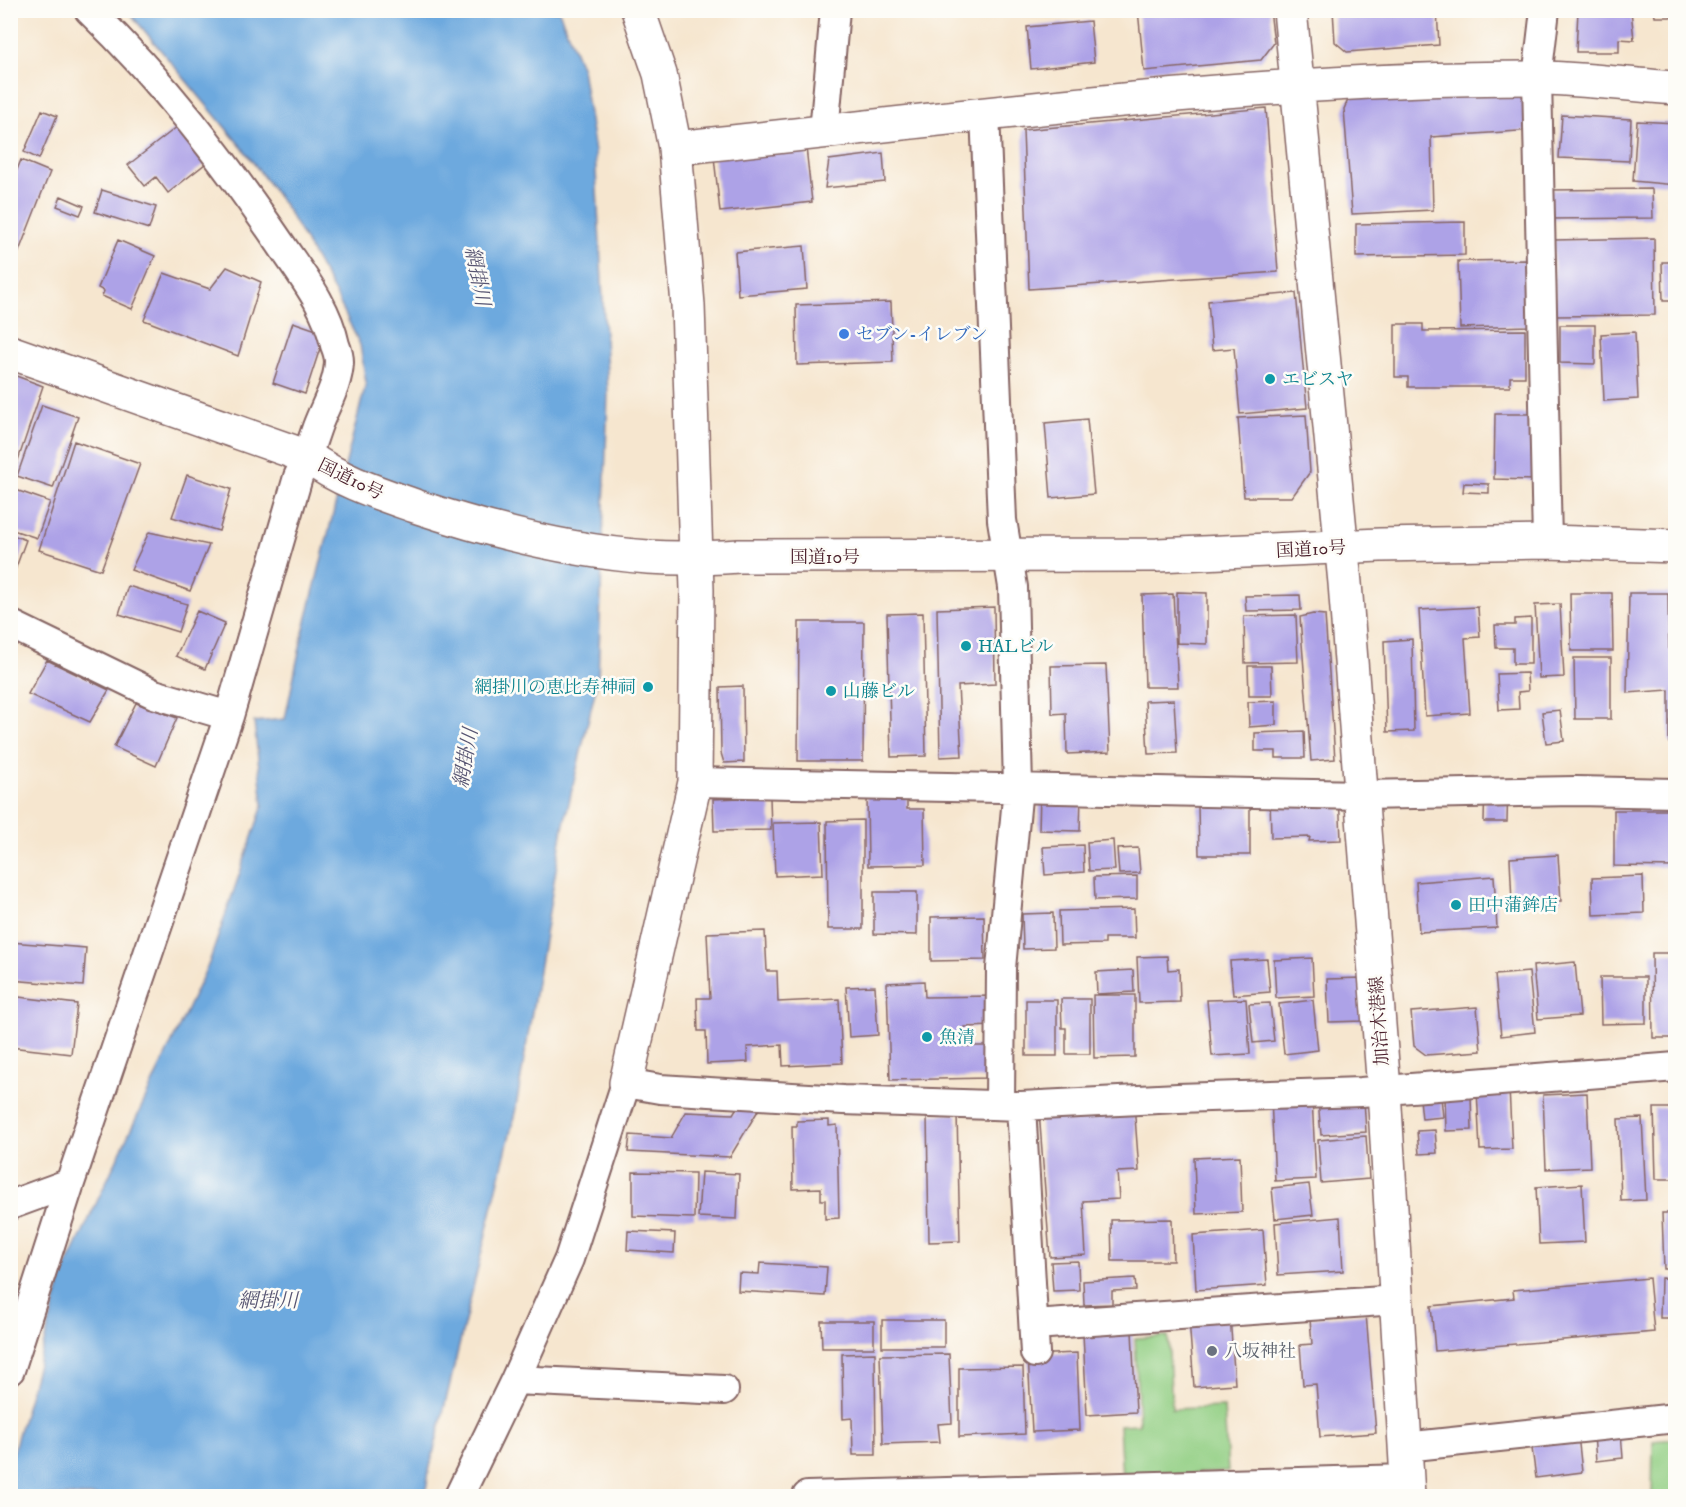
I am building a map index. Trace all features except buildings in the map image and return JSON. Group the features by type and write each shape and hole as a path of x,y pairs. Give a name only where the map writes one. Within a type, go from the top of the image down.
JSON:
{"main road":[{"path":"626,1083 695,782 697,558 688,305 675,148 669,111 660,74 638,10"},
{"name":"加治木港線","path":"1290,10 1345,583 1362,795 1384,1090 1408,1488"},
{"path":"675,148 985,113 1296,86 1537,78 1676,88"},
{"name":"国道10号","path":"10,352 316,463 371,491 453,518 545,542 649,557 1157,555 1340,547 1547,542 1676,546"}],"street":[{"path":"10,1370 70,1183 229,716 298,477 316,463 318,425 333,393 339,361 331,326 314,293 246,193 169,93 89,10"},
{"path":"824,132 835,10"},
{"path":"1545,10 1537,78 1547,542"},
{"path":"985,113 1002,520 1013,587 1018,787 1001,968 1011,1105 1035,1353"},
{"path":"10,624 154,694 229,716"},
{"path":"695,782 1362,795 1576,791 1676,793"},
{"path":"459,1497 569,1259 626,1083 660,1089 843,1100 1011,1105 1384,1090 1676,1067"},
{"path":"10,1205 70,1183"},
{"path":"1034,1325 1397,1300"},
{"path":"515,1380 724,1390"},
{"path":"1405,1447 1676,1418"},
{"path":"807,1497 1408,1488"}],"green space":[{"path":"1168,1336 1172,1409 1224,1407 1228,1472 1122,1477 1119,1425 1139,1424 1135,1338"},
{"path":"1675,1439 1675,1496 1652,1496 1653,1441"}],"water":[{"name":"網掛川","path":"128,11 559,11 582,69 595,152 608,393 598,679 563,828 515,1113 429,1471 425,1496 11,1496 11,1460 64,1272 209,963 263,805 254,722 285,719 302,637 366,383 360,345 335,293 287,209 244,150"}],"place":[{"name":"セブン-イレブン","path":"844,334"},
{"name":"エビスヤ","path":"1270,379"},
{"name":"HALビル","path":"966,646"},
{"name":"網掛川の恵比寿神祠","path":"648,687"},
{"name":"山藤ビル","path":"831,691"},
{"name":"田中蒲鉾店","path":"1456,905"},
{"name":"魚清","path":"927,1037"},
{"name":"八坂神社","path":"1212,1351"}]}
